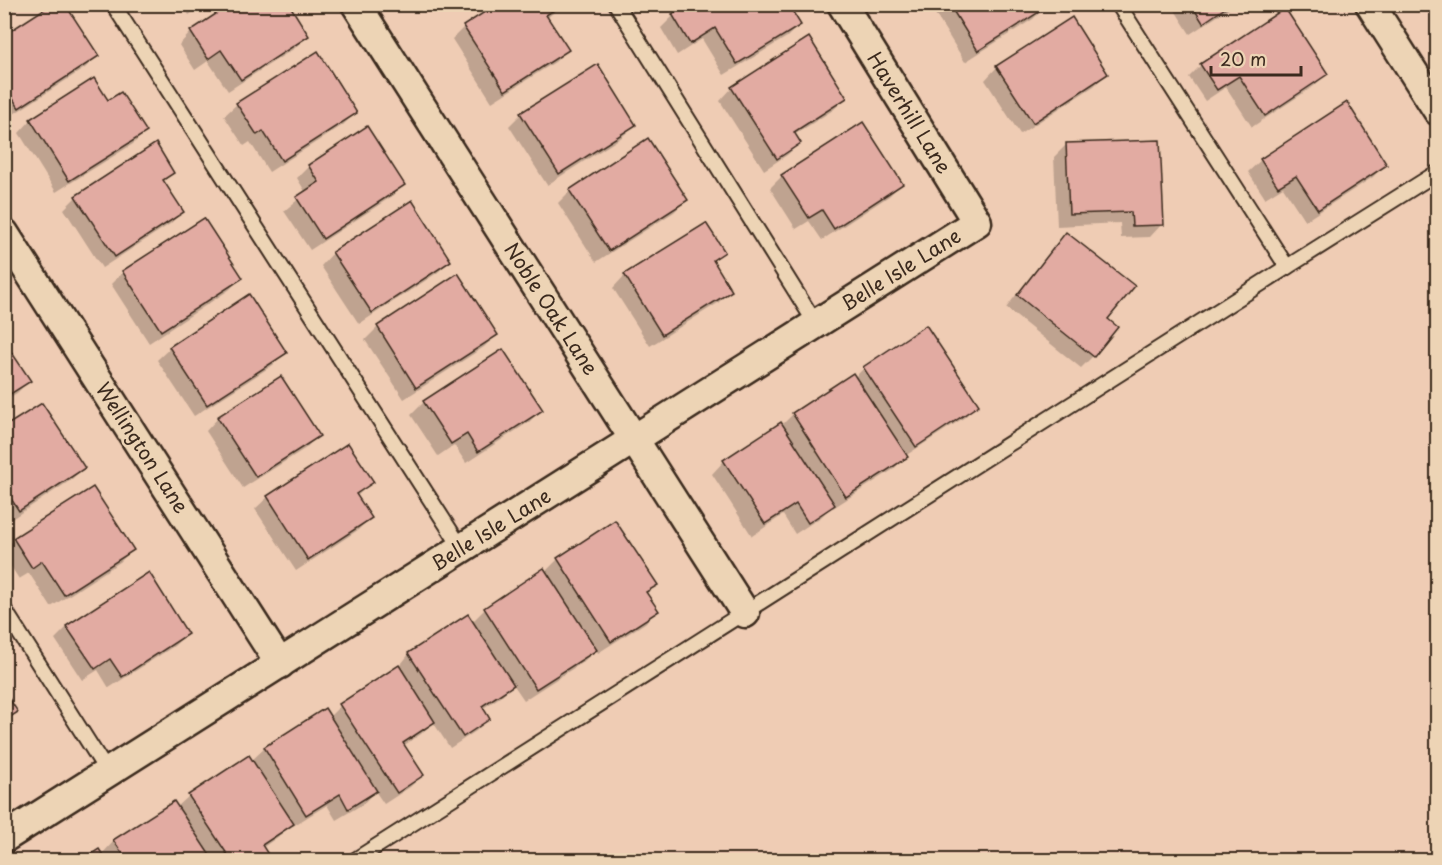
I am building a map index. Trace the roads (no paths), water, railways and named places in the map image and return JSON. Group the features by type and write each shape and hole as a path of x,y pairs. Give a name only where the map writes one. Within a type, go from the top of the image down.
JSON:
{"street":[{"name":"Noble Oak Lane","path":"356,4 746,613"},
{"name":"Haverhill Lane","path":"842,4 976,222"},
{"path":"1370,4 1437,111"},
{"name":"Belle Isle Lane","path":"4,838 976,222"},
{"name":"Wellington Lane","path":"4,233 280,664"}],"lane":[{"path":"113,4 462,549"},
{"path":"616,4 816,324"},
{"path":"1118,4 1287,267"},
{"path":"355,861 1437,172"},
{"path":"4,609 108,773"}]}
